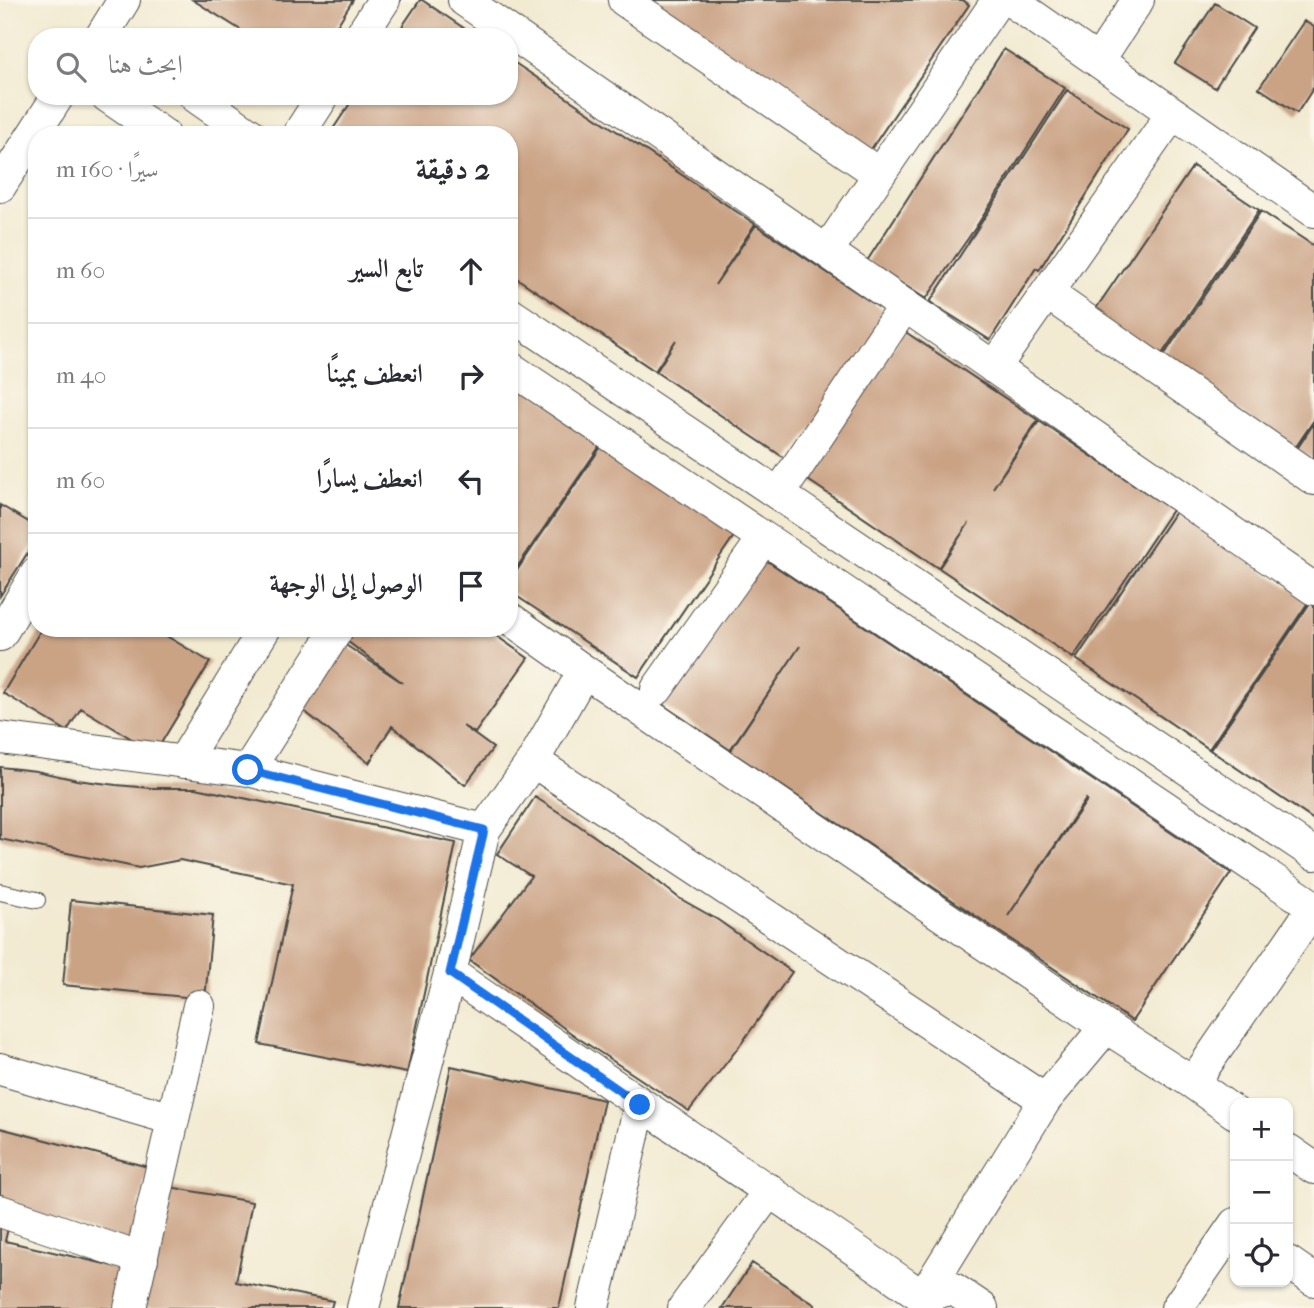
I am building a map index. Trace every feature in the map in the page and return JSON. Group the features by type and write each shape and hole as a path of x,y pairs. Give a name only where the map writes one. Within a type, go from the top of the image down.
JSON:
{"street":[{"path":"108,28 124,0"},
{"path":"366,28 384,0"},
{"path":"464,0 504,28"},
{"path":"624,0 879,174"},
{"path":"827,251 998,0"},
{"path":"1010,0 1314,211"},
{"path":"1098,61 1138,0"},
{"path":"518,37 1314,589"},
{"path":"39,126 52,105"},
{"path":"120,105 151,126"},
{"path":"208,105 238,126"},
{"path":"304,126 317,105"},
{"path":"995,368 1173,114"},
{"path":"0,186 28,143"},
{"path":"1047,292 1314,479"},
{"path":"779,494 905,306"},
{"path":"518,319 1314,854"},
{"path":"518,373 1314,907 1193,1083"},
{"path":"657,689 764,538"},
{"path":"0,635 28,588"},
{"path":"518,624 1230,1109"},
{"path":"183,762 259,637"},
{"path":"248,770 332,637"},
{"path":"363,1308 450,973 484,830 533,761 584,671"},
{"path":"0,738 248,770 484,830"},
{"path":"533,761 1045,1100"},
{"path":"450,973 640,1105 938,1298 982,1308"},
{"path":"130,1308 199,1006"},
{"path":"938,1298 1045,1100 1106,1027"},
{"path":"0,1069 173,1119"},
{"path":"593,1308 640,1105"},
{"path":"1293,1153 1314,1168"},
{"path":"684,1308 770,1190"},
{"path":"0,1211 142,1259"},
{"path":"1177,1308 1230,1232"},
{"path":"1293,1265 1314,1280"}],"lane":[{"path":"0,891 37,901"}],"building":[{"path":"193,0 353,0 336,28 238,28"},
{"path":"422,0 464,28 401,28"},
{"path":"645,0 963,0 969,5 869,152"},
{"path":"1215,3 1254,28 1215,88 1175,63"},
{"path":"1304,21 1314,27 1314,87 1297,113 1259,88"},
{"path":"1004,49 1065,88 976,227 926,299 867,261"},
{"path":"518,65 755,224 715,285 756,225 889,314 789,461 656,372 676,340 655,371 518,279 518,126 335,126 349,105 518,105"},
{"path":"1067,90 1128,129 1039,270 1036,268 990,340 930,302"},
{"path":"1193,166 1259,210 1160,357 1093,313"},
{"path":"1261,211 1314,246 1314,420 1295,448 1162,358"},
{"path":"904,331 1038,420 993,488 1039,421 1172,510 1073,658 939,568 969,523 938,568 805,478"},
{"path":"518,382 604,440 518,566"},
{"path":"1314,423 1314,460 1297,449"},
{"path":"605,441 738,530 638,677 518,597 518,569"},
{"path":"0,505 28,522 28,552 0,596"},
{"path":"1175,512 1309,601 1209,749 1076,659"},
{"path":"763,558 1231,873 1132,1021 730,751 800,646 730,750 663,705","holes":["1086,799 1087,800 1008,916"]},
{"path":"1310,603 1314,606 1314,820 1210,750"},
{"path":"37,637 168,637 210,662 155,753 81,708 67,731 3,693"},
{"path":"350,637 498,637 528,658 475,733 463,726 493,748 465,785 392,726 369,763 298,706 344,644 403,683 347,641"},
{"path":"0,767 116,785 196,788 456,843 407,1073 259,1044 293,884 180,860 139,868 0,839"},
{"path":"535,797 679,898 718,920 792,972 689,1111 578,1038 469,960 531,876 497,854"},
{"path":"71,900 213,915 205,999 63,985"},
{"path":"451,1066 604,1100 559,1308 399,1308"},
{"path":"0,1128 148,1167 131,1243 0,1204"},
{"path":"170,1187 252,1202 236,1282 333,1301 331,1308 135,1308"},
{"path":"0,1227 8,1228 5,1241 127,1269 119,1308 0,1308"},
{"path":"752,1263 815,1305 814,1308 722,1308"}],"route":[{"path":"248,770 484,830 450,973 640,1105"}]}
